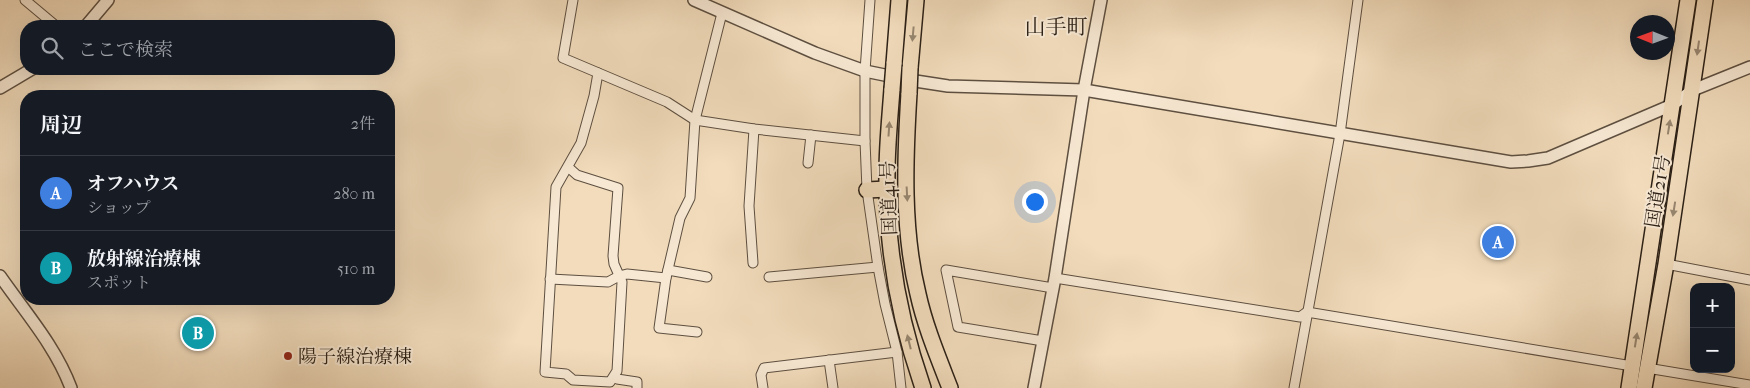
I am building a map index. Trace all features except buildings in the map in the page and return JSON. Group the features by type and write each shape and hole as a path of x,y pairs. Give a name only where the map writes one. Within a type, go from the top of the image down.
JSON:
{"highway":[{"name":"国道41号","path":"899,0 887,189 893,263 900,306 913,358 923,388"},
{"name":"国道41号","path":"916,0 905,164 910,242 917,294 930,336 950,388"},
{"name":"国道21号","path":"1644,388 1640,367 1672,105 1688,0"},
{"name":"国道21号","path":"1629,388 1640,367 1666,264 1705,0"},
{"path":"867,190 887,189"}],"street":[{"path":"25,0 49,20"},
{"path":"91,20 108,0"},
{"path":"573,0 563,58 667,102 695,120 754,129 864,141"},
{"path":"694,0 815,53 865,71 948,86 1084,90 1511,162 1548,158 1672,105 1693,90 1750,67"},
{"path":"870,0 865,71 864,141 867,190 884,304 897,352 901,388"},
{"path":"1034,388 1054,283 1084,90 1101,0"},
{"path":"1294,388 1340,134 1358,0"},
{"path":"697,332 659,328 667,274 680,218 690,198 695,120 722,13"},
{"path":"568,167 577,174 618,188 613,256 614,264 622,282 617,371 610,382 573,380 566,374 545,372 556,187 581,143 594,96 598,73"},
{"path":"0,88 22,75"},
{"path":"754,129 749,206 754,263"},
{"path":"808,163 811,135"},
{"path":"1666,264 1750,280"},
{"path":"769,277 878,267"},
{"path":"1043,341 958,327 946,270 1300,317 1307,312 1750,384"},
{"path":"550,279 599,283 608,282 627,274 707,277"},
{"path":"0,276 20,305"},
{"path":"20,305 64,369 71,388"},
{"path":"763,388 761,375 764,368 897,352"},
{"path":"829,360 833,388"},
{"path":"615,376 617,379 637,382 636,388"}],"place":[{"name":"オフハウス","path":"1498,242"},
{"name":"放射線治療棟","path":"198,333"},
{"name":"陽子線治療棟","path":"288,356"}],"district":[{"name":"山手町","path":"1056,27"}]}
